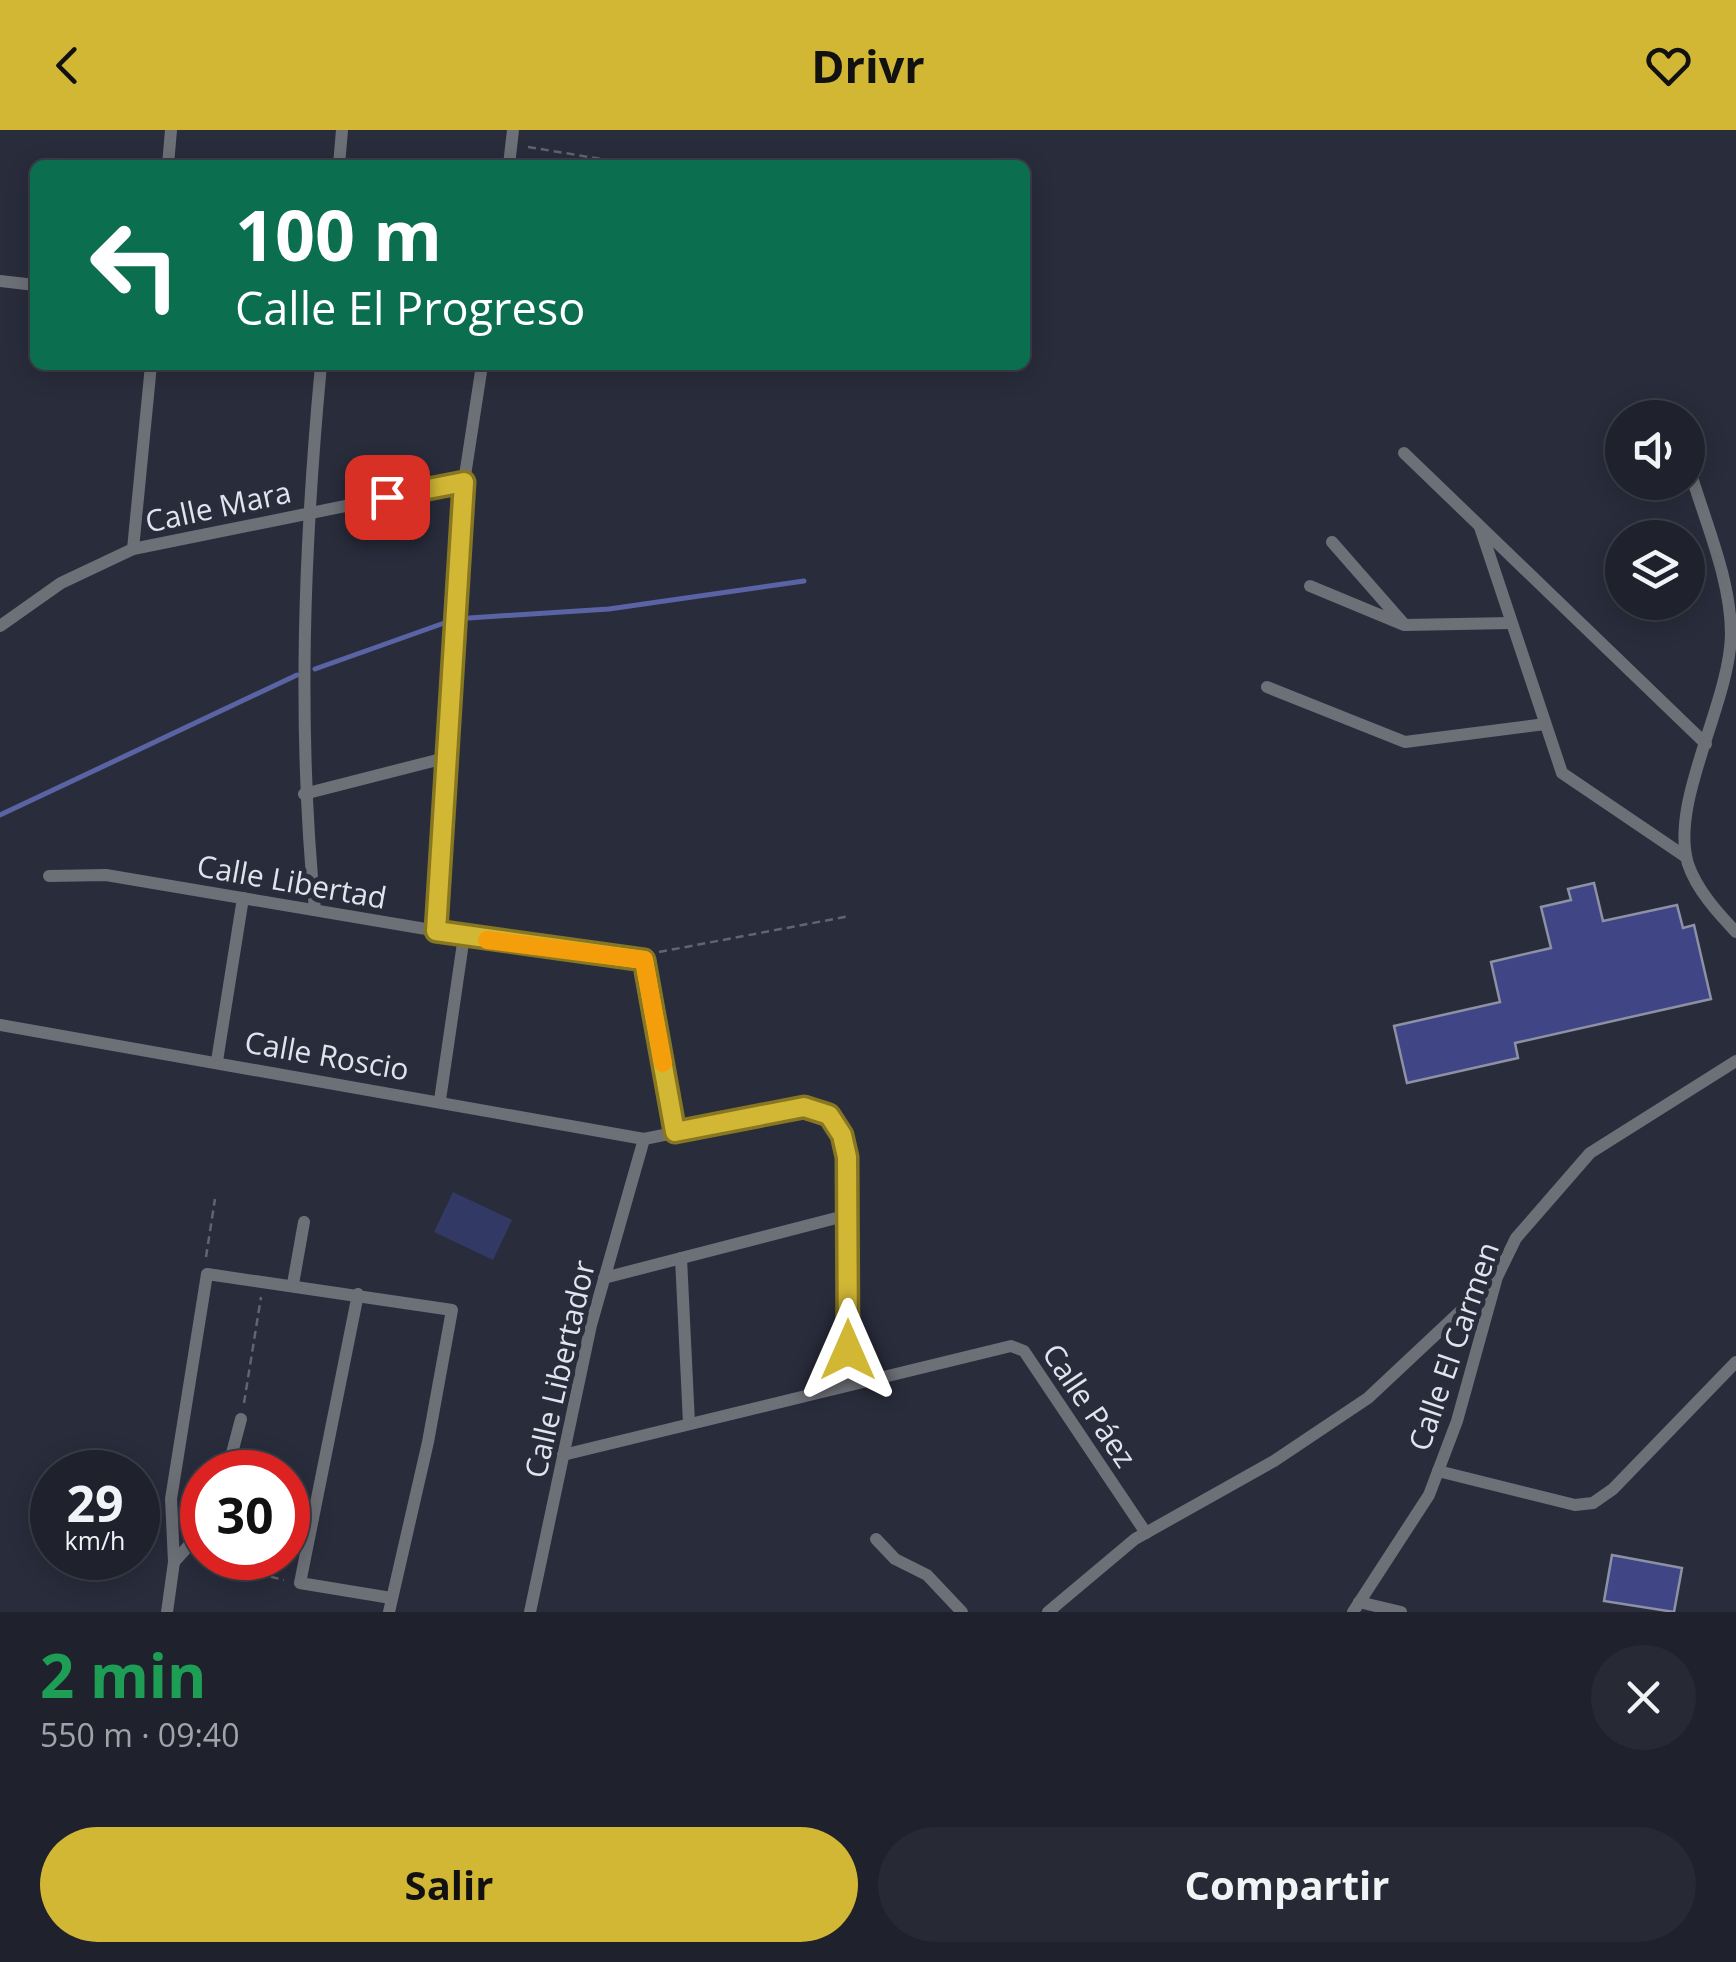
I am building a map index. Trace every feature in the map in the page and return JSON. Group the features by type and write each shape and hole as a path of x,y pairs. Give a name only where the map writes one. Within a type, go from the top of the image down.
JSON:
{"street":[{"path":"169,160 172,130"},
{"path":"339,160 342,130"},
{"path":"0,282 30,284"},
{"path":"133,549 151,370"},
{"path":"316,910 304,794 310,512 321,370"},
{"path":"436,931 464,482 481,370"},
{"path":"1404,452 1706,744"},
{"name":"Calle Mara","path":"0,626 61,583 133,549 464,482"},
{"path":"1698,500 1730,616 1726,679 1685,829 1686,857 1709,901 1736,932"},
{"path":"1479,525 1564,776 1686,857"},
{"path":"1332,542 1404,625"},
{"path":"1310,586 1404,625 1512,624"},
{"path":"1268,688 1404,742 1545,724"},
{"path":"304,794 449,757"},
{"name":"Calle Libertad","path":"49,876 106,875 464,936 644,960"},
{"path":"217,1061 242,898"},
{"path":"440,1100 464,936"},
{"path":"644,960 675,1132"},
{"name":"Calle Roscio","path":"0,1025 644,1139"},
{"name":"Calle El Carmen","path":"1356,1607 1419,1512 1438,1470 1497,1277 1516,1238 1574,1166 1611,1138 1736,1061"},
{"path":"644,1139 804,1107 821,1110 834,1120 846,1146 848,1384"},
{"name":"Calle Libertador","path":"530,1612 604,1278 644,1139"},
{"path":"604,1278 848,1215"},
{"path":"293,1284 304,1222"},
{"path":"681,1258 689,1424"},
{"path":"168,1612 178,1559 171,1499 207,1274 293,1284 358,1294 452,1310 428,1442 390,1605 300,1583 358,1294"},
{"path":"1048,1612 1146,1533 1339,1420 1394,1376 1497,1277"},
{"name":"Calle Páez","path":"563,1455 1002,1346 1019,1348 1146,1533"},
{"path":"1438,1470 1568,1504 1593,1504 1613,1489 1736,1362"},
{"path":"233,1450 241,1420"},
{"path":"876,1539 894,1559 927,1575 962,1612"},
{"path":"1356,1607 1400,1612"}],"path":[{"path":"512,137 616,160"},
{"path":"644,960 664,950 850,916"},
{"path":"207,1274 215,1199"},
{"path":"241,1420 263,1280"},
{"path":"178,1559 300,1583"}],"shaded area":[{"path":"453,1192 512,1220 493,1260 434,1232"}],"building":[{"path":"1594,883 1603,921 1677,905 1683,928 1694,925 1711,999 1515,1043 1518,1058 1407,1083 1394,1026 1500,1002 1491,962 1551,948 1541,907 1571,900 1568,889"},
{"path":"1612,1555 1682,1568 1674,1612 1604,1601"}],"waterway":[{"path":"469,618 609,609 804,581"},
{"path":"315,669 447,622"},
{"path":"0,815 297,675"}],"slow traffic":[{"path":"487,940 644,960 663,1063"}],"route":[{"path":"387,497 464,482 436,931 644,960 675,1132 804,1107 829,1115 839,1127 847,1157 848,1350"}]}
